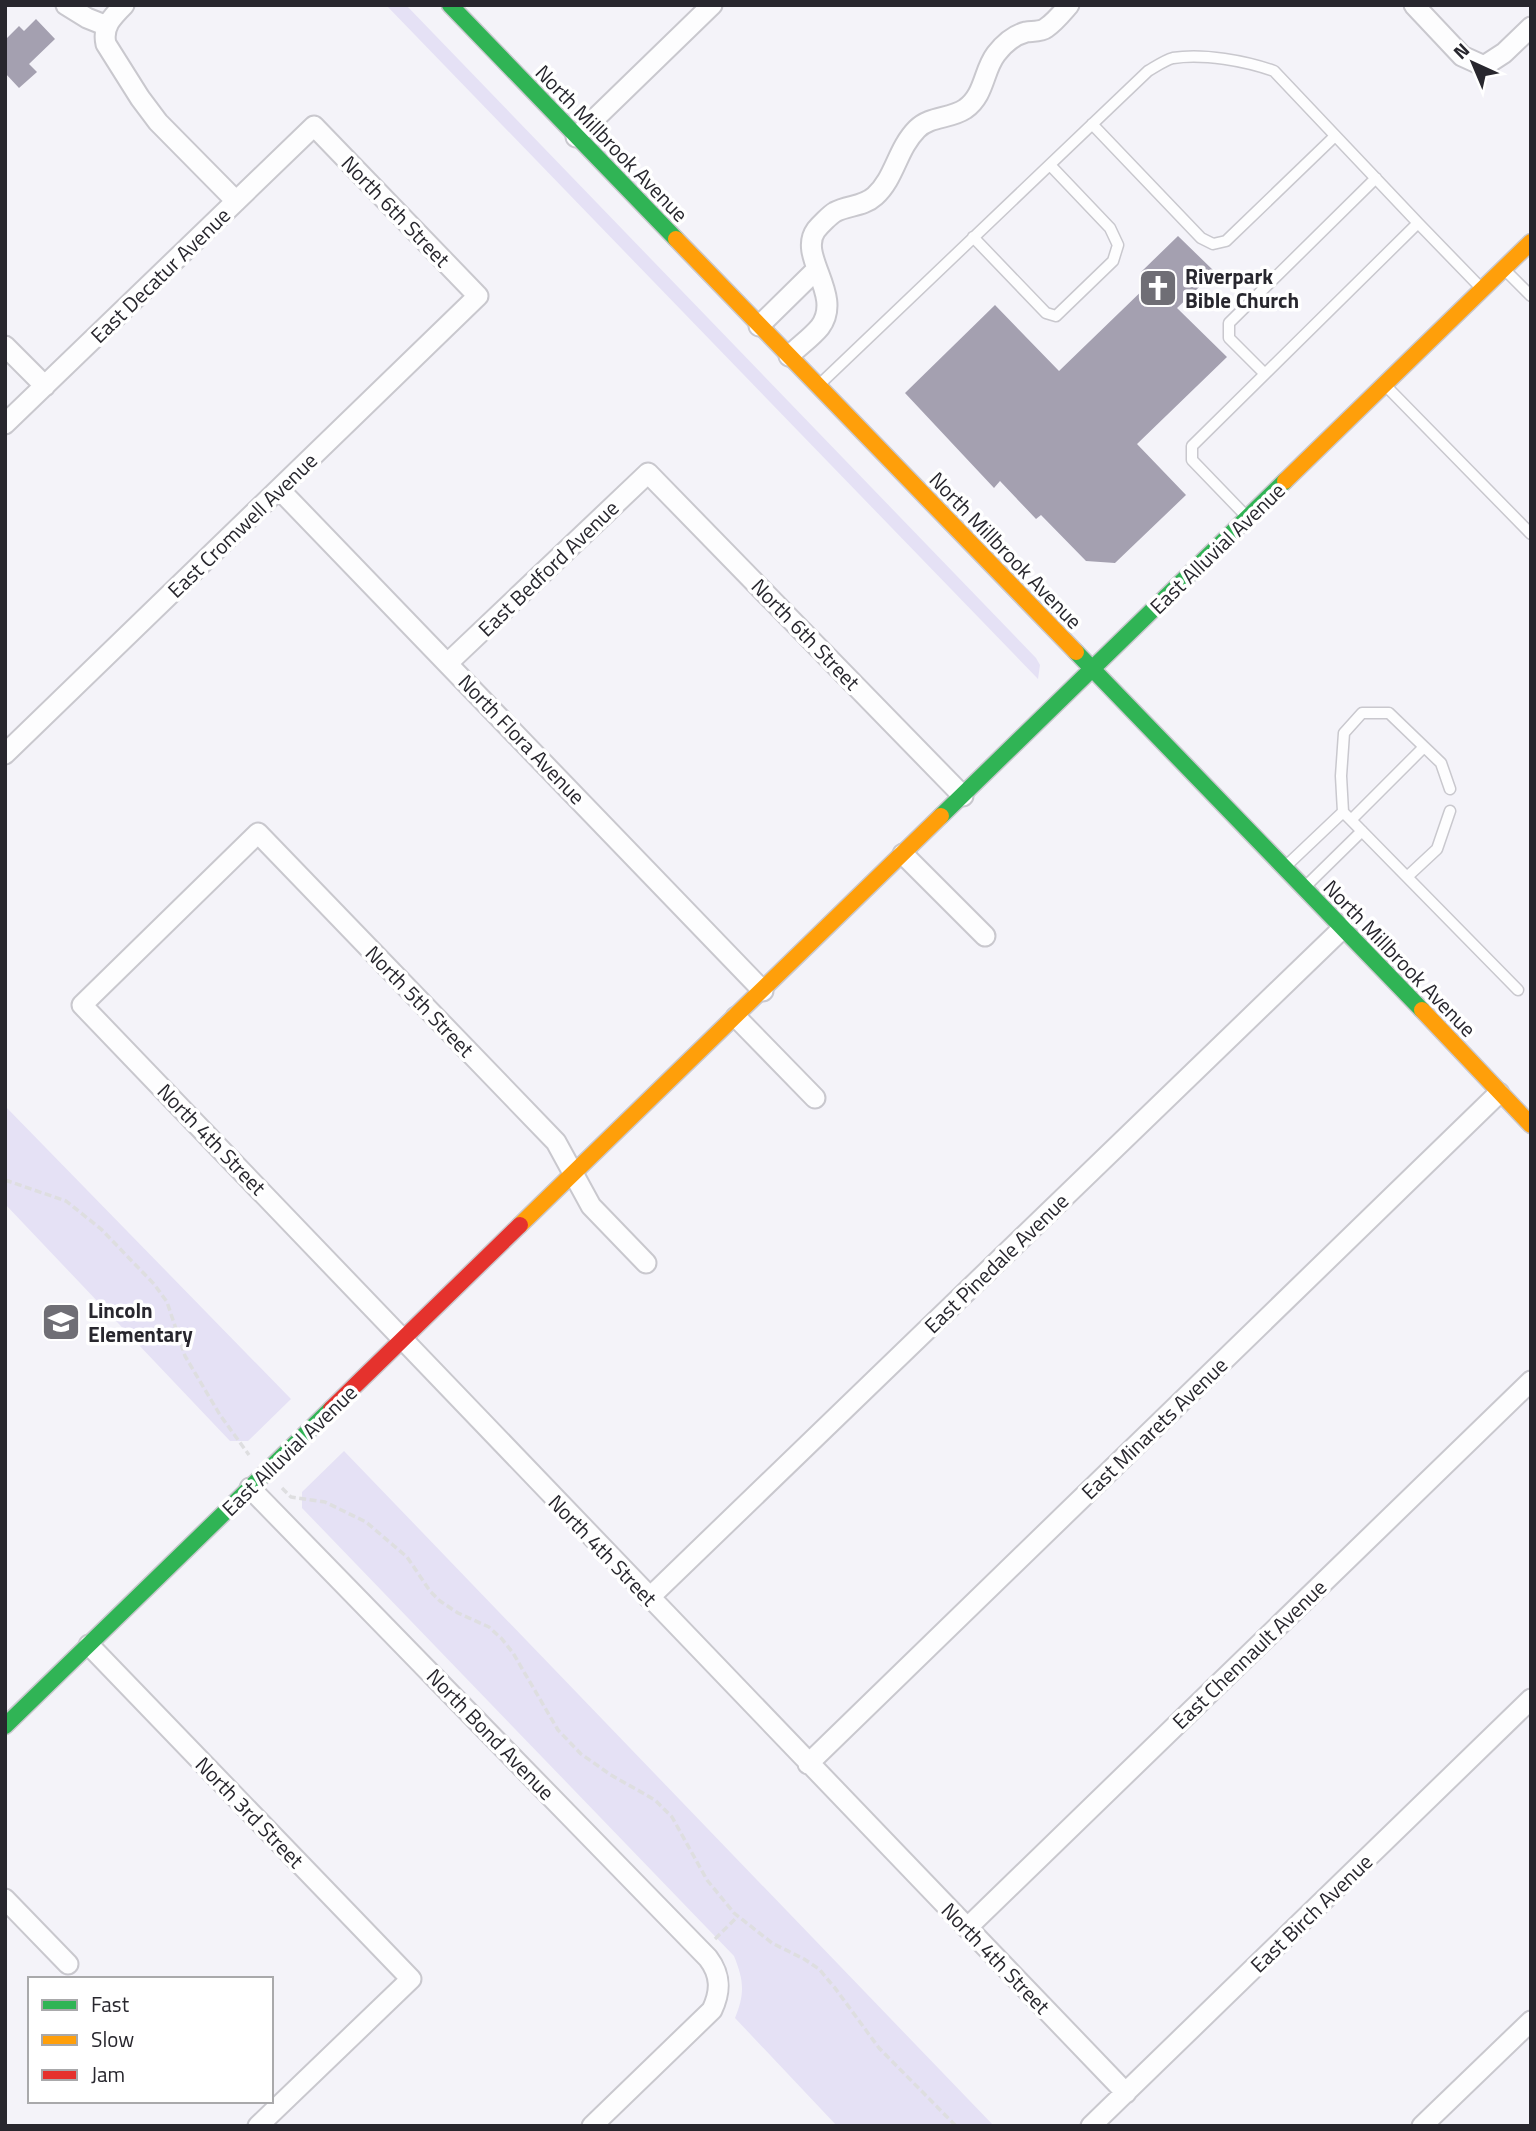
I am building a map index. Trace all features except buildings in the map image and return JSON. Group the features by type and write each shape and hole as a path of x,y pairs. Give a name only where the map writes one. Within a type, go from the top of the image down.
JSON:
{"main road":[{"name":"North Millbrook Avenue","path":"450,5 1531,1125"},
{"name":"East Alluvial Avenue","path":"5,1726 1531,242"}],"street":[{"path":"66,5 107,26"},
{"path":"124,5 107,26 104,35 106,44 158,122 236,201"},
{"path":"576,136 712,5"},
{"path":"789,356 820,326 828,309 811,248 814,232 836,212 871,200 896,167 900,153 917,128 933,119 956,114 968,107 981,90 994,56 1007,42 1022,33 1044,30 1069,5"},
{"path":"1414,5 1462,56 1484,66 1504,53 1531,27"},
{"name":"East Decatur Avenue","path":"5,424 314,126"},
{"name":"North 6th Street","path":"314,126 478,296"},
{"path":"759,326 817,269"},
{"name":"East Cromwell Avenue","path":"5,754 478,296"},
{"path":"5,346 45,386"},
{"name":"North 6th Street","path":"648,472 963,796"},
{"name":"East Bedford Avenue","path":"449,663 648,472"},
{"name":"North Flora Avenue","path":"279,489 763,990"},
{"name":"North 4th Street","path":"258,833 82,1005 808,1764 1126,2092"},
{"name":"North 5th Street","path":"258,833 556,1142 574,1175"},
{"path":"903,854 985,936"},
{"name":"East Pinedale Avenue","path":"649,1598 1343,928"},
{"path":"736,1017 815,1098"},
{"name":"East Minarets Avenue","path":"808,1764 1499,1093"},
{"path":"574,1175 591,1206 646,1263"},
{"name":"East Chennault Avenue","path":"967,1928 1531,1381"},
{"name":"North Bond Avenue","path":"250,1488 708,1958 717,1972 720,1987 712,2010 592,2126"},
{"name":"North 3rd Street","path":"89,1645 411,1979 258,2126"},
{"name":"East Birch Avenue","path":"1091,2126 1531,1699"},
{"path":"5,1899 68,1964"},
{"path":"1422,2126 1531,2021"}],"lane":[{"path":"818,386 1148,71 1172,58 1249,62 1274,71 1483,289"},
{"path":"1092,124 1201,238 1213,244 1226,241 1335,136"},
{"path":"973,237 1046,313 1056,316 1113,261 1118,245 1110,228 1049,165"},
{"path":"1265,374 1229,338 1229,323 1376,178"},
{"path":"1247,518 1192,460 1192,446 1418,223"},
{"path":"1504,269 1531,296"},
{"path":"1385,385 1531,534"},
{"path":"1450,789 1441,763 1389,713 1362,713 1344,733 1341,776 1343,812 1518,990"},
{"path":"1352,820 1424,747"},
{"path":"1408,876 1437,849 1450,811"},
{"path":"1284,868 1343,812"},
{"path":"1304,888 1362,831"}],"path":[{"path":"5,1180 66,1201 101,1229 154,1284 166,1301 185,1356 242,1447"},
{"path":"291,1497 325,1502 366,1522 407,1557 440,1601 458,1613 489,1627 502,1639 558,1730 581,1754 655,1800 672,1817 707,1880 738,1916 772,1943 819,1969 879,2048 956,2126"},
{"path":"713,1940 738,1916"}],"shaded area":[{"path":"386,5 406,5 1036,658 1040,665 1038,679"},
{"path":"5,1106 291,1399 248,1441 230,1441 5,1204"},
{"path":"344,1451 994,2126 837,2126 735,2018 742,1987 734,1956 302,1508 302,1492"}],"traffic: fast":[{"path":"450,5 676,239"},
{"path":"941,816 1285,481"},
{"path":"1076,652 1422,1010"},
{"path":"5,1726 331,1409"}],"traffic: slow":[{"path":"676,239 1076,652"},
{"path":"1285,481 1531,242"},
{"path":"520,1225 941,816"},
{"path":"1422,1010 1531,1125"}],"traffic: jam":[{"path":"331,1409 520,1225"}],"place":[{"name":"Riverpark Bible Church","path":"1158,288"},
{"name":"Lincoln Elementary","path":"61,1322"}]}
